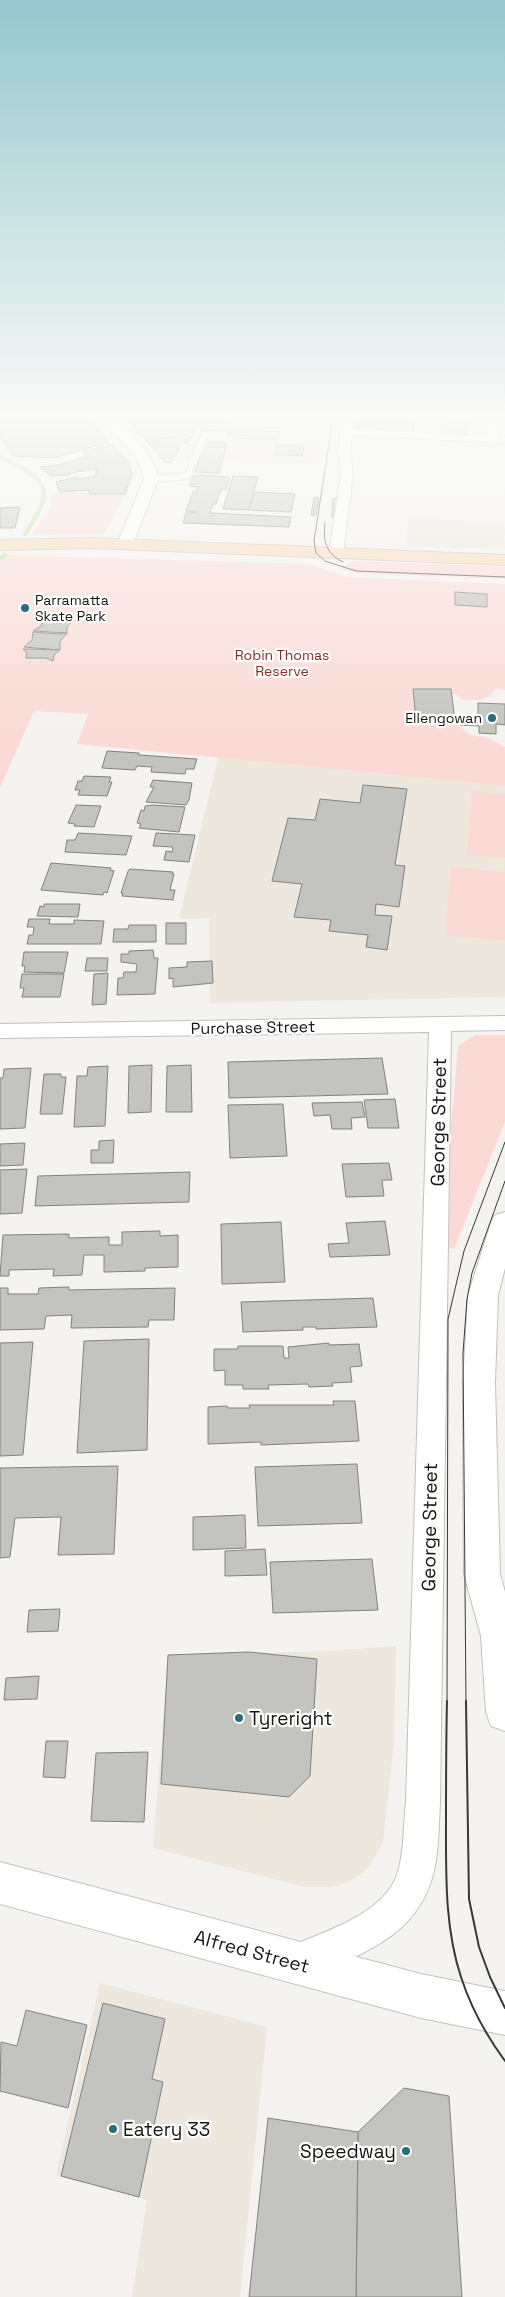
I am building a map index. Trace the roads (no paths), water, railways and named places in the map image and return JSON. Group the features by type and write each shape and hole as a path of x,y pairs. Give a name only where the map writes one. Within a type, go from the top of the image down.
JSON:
{"main road":[{"path":"0,545 125,544 505,560"}],"street":[{"path":"125,544 133,525"},
{"path":"336,553 340,525"},
{"name":"Purchase Street","path":"0,1031 505,1023"},
{"name":"George Street","path":"294,1963 384,1921 398,1908 409,1890 417,1868 422,1801 440,1024"},
{"path":"505,1223 491,1264 484,1295 479,1383 482,1574 499,1636 505,1712"},
{"name":"Alfred Street","path":"0,1884 421,1996 505,2013"}],"waterway":[{"path":"25,534 31,525"},
{"path":"0,558 5,555"}],"tram line":[{"path":"316,525 314,541 316,553 325,561 356,571 505,577"},
{"path":"325,525 326,546 332,555 343,562"},
{"path":"447,1703 448,1319 464,1251 505,1142"},
{"path":"466,1703 463,1353 467,1299 472,1273 505,1181"},
{"path":"447,1701 446,1865 449,1922 456,1959 469,2000 485,2031 505,2061"},
{"path":"466,1701 469,1899 479,1947 490,1977 505,2008"}],"place":[{"name":"Parramatta Skate Park","path":"25,608"},
{"name":"Ellengowan","path":"492,718"},
{"name":"Tyreright","path":"239,1718"},
{"name":"Eatery 33","path":"113,2129"},
{"name":"Speedway","path":"406,2151"}],"park label":[{"name":"Robin Thomas Reserve","path":"282,664"}]}
